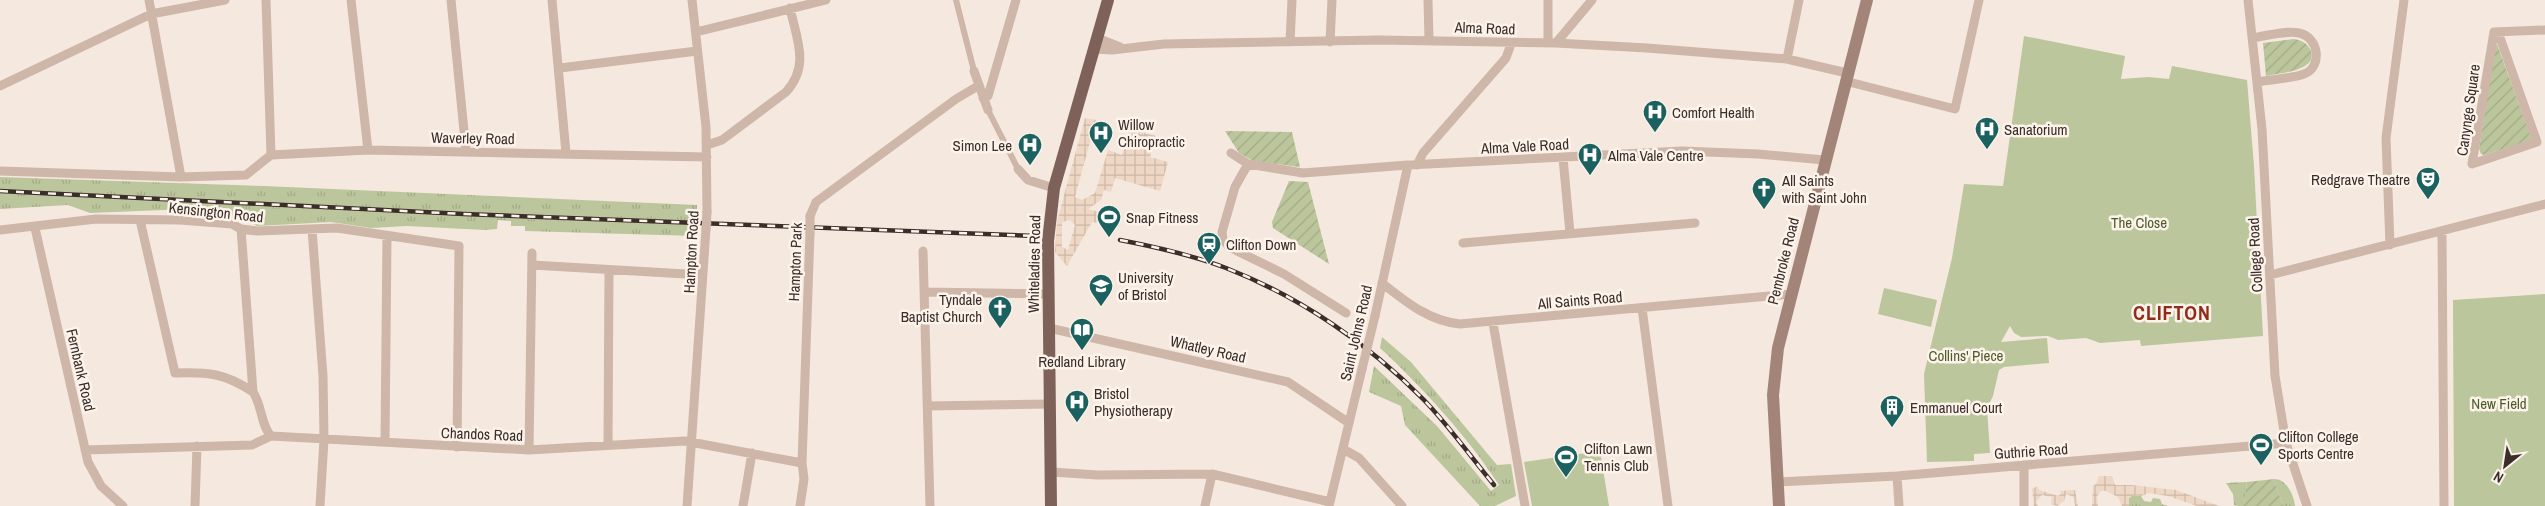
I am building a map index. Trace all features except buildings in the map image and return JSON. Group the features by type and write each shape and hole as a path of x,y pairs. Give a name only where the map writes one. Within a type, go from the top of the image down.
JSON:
{"main road":[{"name":"Whiteladies Road","path":"1051,506 1048,241 1054,188 1108,0"},
{"name":"Pembroke Road","path":"1779,506 1773,395 1774,369 1824,160 1867,0"}],"street":[{"path":"149,0 181,177"},
{"path":"0,86 151,14 225,0"},
{"path":"0,171 181,177 246,175 271,155 266,0"},
{"path":"351,0 368,150"},
{"path":"451,0 466,151"},
{"path":"552,0 560,68 566,154"},
{"name":"Hampton Road","path":"687,506 707,212 707,144 692,0"},
{"path":"696,32 826,0"},
{"path":"956,0 978,86 1018,169 1028,180 1054,188"},
{"path":"983,98 988,96 1016,0"},
{"path":"1290,42 1292,0"},
{"path":"1330,42 1332,0"},
{"path":"1428,0 1429,40"},
{"path":"1548,0 1552,43"},
{"path":"1552,43 1592,0"},
{"path":"1787,59 1799,0"},
{"name":"Alma Road","path":"1096,44 1120,47 1164,44 1429,40 1511,44 1552,43 1787,59 1955,108 1980,0"},
{"name":"College Road","path":"2248,0 2262,129 2275,376 2286,444 2307,506"},
{"path":"2390,245 2386,138 2404,0"},
{"path":"707,144 722,140 786,92 793,84 798,74 800,57 790,8"},
{"path":"2498,32 2545,30"},
{"name":"Canynge Square","path":"2494,32 2498,32 2537,142 2472,164 2494,32"},
{"path":"2252,38 2299,33 2311,39 2316,48 2314,65 2305,74 2257,82"},
{"name":"Saint Johns Road","path":"1330,504 1382,283 1413,165 1506,58 1511,44"},
{"path":"560,68 697,51"},
{"name":"Hampton Park","path":"800,506 804,479 802,463 810,216 816,202 956,99 978,86"},
{"name":"Waverley Road","path":"271,155 368,150 707,157"},
{"name":"Alma Vale Road","path":"1231,153 1248,164 1303,173 1413,165 1682,151 1758,154 1824,160"},
{"path":"1563,158 1570,233"},
{"path":"1248,164 1235,187 1222,232 1223,240 1230,247 1284,274 1346,313"},
{"path":"2270,275 2545,204"},
{"name":"Kensington Road","path":"0,230 35,228 96,219 140,220 232,224 241,229 257,231 337,228 459,246 457,447"},
{"path":"85,450 252,445 271,436 266,431 260,402 253,392 235,380 207,372 175,373 140,220"},
{"path":"1463,243 1695,223"},
{"name":"Fernbank Road","path":"35,228 85,450 92,473 100,486 123,506"},
{"path":"241,229 253,392"},
{"path":"312,229 323,376 324,439 320,506"},
{"path":"2442,232 2444,506"},
{"path":"385,442 387,236"},
{"path":"924,251 930,506"},
{"path":"529,450 532,253"},
{"path":"532,265 703,275"},
{"path":"608,445 610,270"},
{"name":"All Saints Road","path":"1382,283 1408,303 1446,322 1493,322 1792,294"},
{"path":"925,292 1050,294"},
{"path":"1642,308 1668,506"},
{"path":"1493,322 1525,506"},
{"name":"Whatley Road","path":"1049,328 1288,382 1349,423"},
{"path":"928,406 1049,404"},
{"name":"Chandos Road","path":"271,436 529,450 692,442"},
{"path":"692,442 802,463"},
{"name":"Guthrie Road","path":"1777,482 1897,476 2286,444"},
{"path":"195,506 198,446"},
{"path":"1343,449 1355,454 1402,506"},
{"path":"743,506 752,453"},
{"path":"2024,465 2024,506"},
{"path":"1051,472 1098,475 1212,474 1330,504"},
{"path":"1205,506 1212,474"},
{"path":"1897,476 1899,506"}],"green space":[{"name":"The Close","path":"2024,36 2125,56 2121,79 2148,77 2169,79 2172,66 2247,80 2254,166 2263,336 2141,346 2140,340 2100,343 2086,338 2058,340 2048,336 2021,337 2014,333 2010,326 2001,342 2047,338 2049,363 2004,367 1999,370 1993,396 1987,408 1990,453 1974,454 1974,461 1927,462 1924,374 1952,258 1964,184 2003,186"},
{"path":"2294,39 2303,42 2309,47 2312,56 2309,62 2297,70 2266,76 2263,43"},
{"path":"2497,44 2532,140 2484,155 2481,154 2479,149 2495,46"},
{"path":"1225,131 1292,132 1300,167 1253,161 1239,153"},
{"path":"0,177 264,186 697,205 696,236 525,231 525,226 511,226 511,221 498,220 497,229 485,230 407,226 371,228 331,222 257,226 248,221 189,209 90,213 68,205 0,209"},
{"path":"1289,181 1308,182 1329,264 1273,228 1272,222"},
{"path":"1884,288 1937,300 1931,327 1878,314"},
{"name":"New Field","path":"2545,294 2545,506 2454,506 2453,300"},
{"path":"1382,337 1411,362 1497,465 1511,464 1516,496 1495,506 1480,506 1405,425 1401,406 1369,392 1374,366 1437,426 1491,491 1499,485 1444,413 1380,348"},
{"name":"Clifton Lawn Tennis Club","path":"1600,451 1609,506 1532,506 1524,462"},
{"path":"2274,479 2286,485 2295,506 2283,506"},
{"path":"2274,479 2283,506 2233,506 2244,504 2247,482"},
{"path":"2247,482 2244,505 2234,505 2233,494 2226,483"},
{"path":"2133,495 2141,496 2144,501 2151,502 2153,498 2160,499 2162,504 2168,506 2129,506 2129,498"}],"shaded area":[{"path":"1085,118 1096,120 1075,197 1082,200 1095,193 1108,150 1122,155 1130,129 1156,136 1150,157 1168,162 1160,191 1115,178 1111,192 1104,190 1101,200 1088,209 1106,214 1105,217 1112,219 1113,216 1118,217 1119,227 1092,222 1067,266 1055,252 1057,221","holes":["1070,220 1075,225 1068,250 1062,247 1062,222"]},
{"path":"2099,476 2112,476 2115,485 2176,490 2219,506 2197,506 2168,496 2149,493 2141,496 2133,495 2129,498 2129,506 2122,506 2118,497 2106,491 2101,491 2097,496 2098,506 2092,506 2093,486 2096,484"},
{"path":"2037,486 2039,490 2058,496 2061,494 2060,491 2075,490 2078,506 2075,506 2074,497 2066,494 2064,501 2057,506 2051,504 2052,497 2042,495 2036,502 2038,506 2034,506 2032,489"}],"railway":[{"path":"0,191 464,214 1036,236"},
{"path":"1120,240 1174,252 1226,268 1280,293 1332,324 1357,341 1403,379 1433,410 1494,485"}],"place":[{"name":"Comfort Health","path":"1655,133"},
{"name":"Sanatorium","path":"1987,150"},
{"name":"Willow Chiropractic","path":"1101,154"},
{"name":"Simon Lee","path":"1030,166"},
{"name":"Alma Vale Centre","path":"1590,176"},
{"name":"Redgrave Theatre","path":"2428,200"},
{"name":"All Saints with Saint John","path":"1764,210"},
{"name":"Snap Fitness","path":"1109,238"},
{"name":"Clifton Down","path":"1209,265"},
{"name":"University of Bristol","path":"1101,307"},
{"name":"Tyndale Baptist Church","path":"1000,329"},
{"name":"Redland Library","path":"1082,351"},
{"name":"Bristol Physiotherapy","path":"1077,423"},
{"name":"Emmanuel Court","path":"1892,428"},
{"name":"Clifton College Sports Centre","path":"2261,466"},
{"name":"Clifton Lawn Tennis Club","path":"1566,478"}],"district":[{"name":"CLIFTON","path":"2172,312"}],"park label":[{"name":"Collins' Piece","path":"1966,355"}]}
